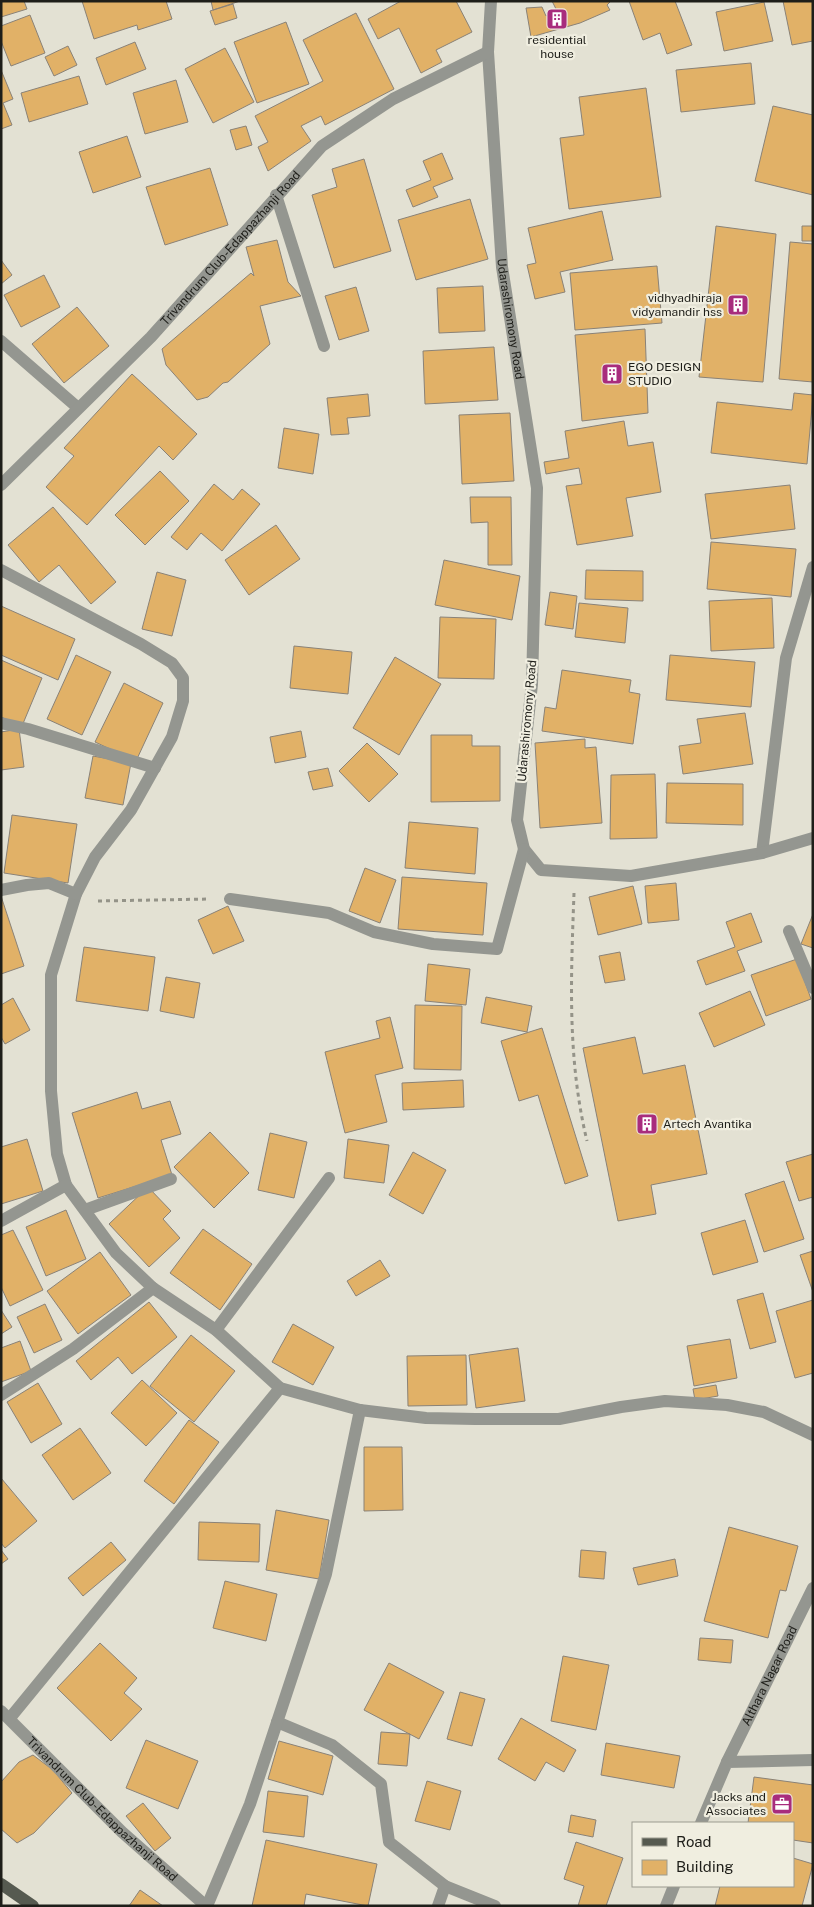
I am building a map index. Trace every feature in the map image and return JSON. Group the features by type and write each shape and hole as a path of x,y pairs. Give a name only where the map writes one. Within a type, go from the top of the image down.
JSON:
{"main road":[{"path":"1,1884 33,1906"}],"street":[{"name":"Udarashiromony Road","path":"491,1 488,52 502,266 537,488 532,684 517,820 524,849 541,870 631,876 762,853 813,838"},
{"name":"Trivandrum Club-Edappazhanji Road","path":"1,485 77,407 151,337 276,195 322,146 393,99 488,52"},
{"path":"276,195 324,346"},
{"path":"1,341 77,407"},
{"path":"762,853 786,658 813,566"},
{"path":"1,570 141,644 172,663 183,678 183,701 172,737 130,810 96,857 75,898 51,975 51,1091 56,1154 66,1184 116,1253 153,1288 216,1330 280,1388 360,1410 426,1418 559,1419 620,1406 665,1402 700,1403 727,1405 764,1412 813,1434"},
{"path":"1,723 28,729 155,768"},
{"path":"230,899 330,913 374,932 433,944 497,949 524,849"},
{"path":"1,890 27,884 49,883 75,898"},
{"path":"789,931 813,988"},
{"path":"216,1330 329,1178"},
{"path":"85,1210 171,1179"},
{"path":"1,1221 66,1184"},
{"path":"1,1395 72,1349 153,1288"},
{"path":"6,1714 280,1388"},
{"path":"207,1906 250,1804 326,1574 360,1410"},
{"name":"Althara Nagar Road","path":"701,1822 726,1762 813,1588"},
{"name":"Trivandrum Club-Edappazhanji Road","path":"6,1714 122,1832 207,1906"},
{"path":"277,1722 332,1745 381,1784 389,1842 445,1886 495,1906"},
{"path":"726,1762 813,1760"},
{"path":"438,1906 445,1886"},
{"path":"666,1906 674,1887"}],"path":[{"path":"575,872 570,1003 579,1109 587,1140"},
{"path":"75,898 230,899"}],"building":[{"path":"1,1 24,1 27,9 1,17"},
{"path":"82,1 166,1 172,19 138,30 137,25 94,39"},
{"path":"211,1 240,1 213,10"},
{"path":"401,1 456,1 472,32 436,50 442,62 421,73 399,28 378,39 368,19"},
{"name":"residential house","path":"552,1 611,1 607,5 610,10 580,23 531,37 526,8 542,7 546,16 556,9"},
{"path":"629,1 675,1 692,45 667,54 660,33 643,40"},
{"path":"783,1 813,1 813,41 792,45"},
{"path":"764,2 773,41 724,51 716,12"},
{"path":"233,4 237,18 215,25 210,11"},
{"path":"356,13 394,89 325,125 321,116 301,126 311,141 268,171 258,147 268,142 255,116 323,81 303,40"},
{"path":"30,15 45,53 11,66 1,41 1,26"},
{"path":"286,22 309,84 257,103 234,42"},
{"path":"135,42 146,69 106,85 96,58"},
{"path":"68,46 77,65 54,76 45,57"},
{"path":"225,48 254,102 213,123 185,69"},
{"path":"751,63 755,104 681,112 676,70"},
{"path":"1,70 13,99 3,103 12,125 1,129"},
{"path":"79,76 88,104 29,122 21,93"},
{"path":"176,80 188,122 145,134 133,93"},
{"path":"646,88 661,197 569,209 560,138 584,135 579,97"},
{"path":"773,106 813,115 813,195 755,181"},
{"path":"246,126 252,145 236,150 230,130"},
{"path":"127,136 141,177 93,193 79,152"},
{"path":"442,153 453,179 433,187 438,197 413,207 406,190 431,180 423,161"},
{"path":"364,159 391,251 334,268 312,195 337,187 332,169"},
{"path":"210,168 228,225 165,245 146,187"},
{"path":"470,199 488,259 416,280 398,220"},
{"path":"602,211 613,260 560,272 565,292 535,299 527,265 536,263 528,228"},
{"name":"vidhyadhiraja vidyamandir hss","path":"716,226 776,234 763,382 699,377"},
{"path":"802,226 813,226 813,241 802,241"},
{"path":"277,240 288,282 301,296 260,306 270,344 228,382 223,383 208,397 197,400 166,365 162,349 251,273 254,276 246,247"},
{"path":"790,242 813,244 813,382 779,379"},
{"path":"1,260 12,275 1,284"},
{"path":"657,266 662,323 575,330 570,273"},
{"path":"44,275 60,307 21,327 4,295"},
{"path":"483,286 485,331 439,333 437,288"},
{"path":"356,287 369,331 339,340 325,296"},
{"path":"77,307 109,346 64,383 32,344"},
{"name":"EGO DESIGN STUDIO","path":"645,329 648,413 582,421 575,335"},
{"path":"494,347 498,400 425,404 423,351"},
{"path":"132,374 197,434 173,460 159,446 87,525 46,487 74,456 64,448"},
{"path":"794,393 813,395 807,464 711,453 717,402 792,410"},
{"path":"368,394 370,416 347,418 349,434 331,435 327,398"},
{"path":"510,413 514,481 462,484 459,415"},
{"path":"624,421 628,446 653,442 661,492 626,498 633,536 577,545 566,486 582,484 579,468 546,474 544,462 569,458 565,431"},
{"path":"284,428 319,434 313,474 278,468"},
{"path":"160,471 189,501 145,545 115,515"},
{"path":"214,484 233,500 242,489 260,504 222,551 201,533 187,550 171,537"},
{"path":"790,485 795,529 711,539 705,494"},
{"path":"470,497 511,497 512,565 488,565 488,522 471,523"},
{"path":"53,507 116,582 91,604 59,565 39,582 8,545"},
{"path":"276,525 300,559 249,595 225,560"},
{"path":"711,542 796,549 791,597 707,589"},
{"path":"444,560 520,576 512,620 435,605"},
{"path":"586,570 643,571 643,601 585,599"},
{"path":"157,572 186,580 172,636 142,629"},
{"path":"550,592 577,596 573,629 545,625"},
{"path":"772,598 774,648 711,651 709,601"},
{"path":"579,603 628,608 625,643 575,637"},
{"path":"1,606 75,639 58,680 1,655"},
{"path":"440,617 496,619 494,679 438,678"},
{"path":"294,646 352,652 348,694 290,688"},
{"path":"76,655 111,672 82,735 47,719"},
{"path":"670,655 755,662 751,707 666,700"},
{"path":"395,657 441,684 399,755 353,728"},
{"path":"1,660 42,678 22,726 1,717"},
{"path":"562,670 631,680 629,692 640,694 633,744 542,731 545,707 556,709"},
{"path":"124,683 163,703 136,761 95,742"},
{"path":"745,713 753,764 683,774 679,746 701,743 697,719"},
{"path":"19,729 24,767 1,770 1,732"},
{"path":"301,731 306,757 275,763 270,737"},
{"path":"431,735 472,735 472,746 500,746 500,801 431,802"},
{"path":"585,739 585,748 596,747 602,823 540,828 535,743"},
{"path":"367,743 398,774 369,802 339,771"},
{"path":"93,756 131,763 123,805 85,798"},
{"path":"328,768 333,786 313,790 308,772"},
{"path":"655,774 657,838 610,839 611,775"},
{"path":"667,783 743,784 743,825 666,823"},
{"path":"12,815 77,824 68,883 4,873"},
{"path":"409,822 478,828 475,874 405,868"},
{"path":"365,868 396,880 380,923 349,911"},
{"path":"402,877 487,883 483,935 398,929"},
{"path":"676,883 679,920 648,923 645,886"},
{"path":"633,886 642,924 598,935 589,897"},
{"path":"1,896 24,966 1,974"},
{"path":"228,906 244,941 213,954 198,920"},
{"path":"751,913 762,942 737,951 745,971 706,985 697,961 735,947 726,922"},
{"path":"813,914 813,948 801,944"},
{"path":"84,947 155,957 148,1011 76,1001"},
{"path":"620,952 625,980 605,983 599,956"},
{"path":"797,959 811,999 766,1016 751,975"},
{"path":"428,964 470,969 466,1005 425,1001"},
{"path":"166,977 200,983 194,1018 160,1011"},
{"path":"750,991 765,1025 714,1047 699,1013"},
{"path":"486,997 532,1006 527,1032 481,1023"},
{"path":"13,998 30,1030 5,1044 1,1037 1,1005"},
{"path":"415,1005 462,1006 461,1070 414,1069"},
{"path":"390,1017 403,1068 375,1075 387,1122 345,1133 325,1052 380,1038 376,1021"},
{"path":"542,1028 588,1176 565,1184 538,1095 519,1101 501,1041"},
{"name":"Artech Avantika","path":"635,1037 643,1074 685,1065 707,1174 651,1185 656,1214 618,1221 583,1048"},
{"path":"463,1080 464,1107 403,1110 402,1083"},
{"path":"137,1092 142,1109 170,1101 181,1134 161,1140 172,1175 98,1198 72,1113"},
{"path":"210,1132 249,1173 214,1208 174,1167"},
{"path":"270,1133 307,1142 294,1198 258,1190"},
{"path":"27,1139 43,1191 1,1204 1,1147"},
{"path":"348,1139 389,1145 384,1183 344,1178"},
{"path":"413,1152 446,1170 423,1214 389,1195"},
{"path":"813,1154 813,1197 799,1201 786,1162"},
{"path":"784,1181 804,1239 764,1252 745,1194"},
{"path":"148,1187 171,1211 163,1219 180,1238 149,1267 109,1224"},
{"path":"66,1210 86,1259 46,1276 26,1227"},
{"path":"745,1220 758,1262 713,1275 701,1233"},
{"path":"203,1229 252,1264 220,1310 170,1273"},
{"path":"13,1230 43,1290 10,1306 1,1287 1,1235"},
{"path":"813,1251 813,1292 800,1255"},
{"path":"100,1252 131,1295 78,1334 47,1291"},
{"path":"380,1260 390,1276 356,1296 347,1281"},
{"path":"763,1293 776,1342 750,1349 737,1300"},
{"path":"813,1300 813,1373 795,1378 776,1311"},
{"path":"149,1302 177,1337 132,1374 118,1357 91,1380 76,1361"},
{"path":"45,1304 62,1340 34,1353 17,1317"},
{"path":"1,1310 12,1327 1,1334"},
{"path":"293,1324 334,1347 313,1385 272,1362"},
{"path":"191,1335 235,1371 194,1422 150,1386"},
{"path":"730,1339 737,1378 694,1386 687,1346"},
{"path":"20,1341 31,1371 1,1382 1,1348"},
{"path":"518,1348 525,1401 476,1408 469,1355"},
{"path":"466,1355 467,1405 408,1406 407,1356"},
{"path":"142,1380 177,1413 146,1446 111,1413"},
{"path":"38,1383 62,1424 31,1443 7,1402"},
{"path":"716,1385 718,1396 695,1400 693,1389"},
{"path":"189,1420 219,1442 174,1504 144,1481"},
{"path":"80,1428 111,1473 73,1500 42,1455"},
{"path":"364,1447 402,1447 403,1510 364,1511"},
{"path":"1,1478 37,1521 5,1548 1,1543"},
{"path":"276,1510 329,1520 319,1579 266,1570"},
{"path":"199,1522 260,1524 259,1562 198,1560"},
{"path":"729,1527 798,1546 786,1591 780,1590 768,1638 704,1621"},
{"path":"111,1542 126,1560 83,1596 68,1578"},
{"path":"1,1550 8,1559 1,1564"},
{"path":"581,1550 606,1552 604,1579 579,1577"},
{"path":"675,1559 678,1576 638,1585 633,1568"},
{"path":"225,1581 277,1594 266,1641 213,1628"},
{"path":"700,1638 733,1640 731,1663 698,1660"},
{"path":"100,1643 137,1678 124,1693 142,1709 111,1741 57,1688"},
{"path":"563,1656 609,1665 596,1730 551,1721"},
{"path":"389,1663 444,1692 419,1739 364,1710"},
{"path":"460,1692 485,1699 472,1746 447,1739"},
{"path":"521,1718 576,1750 564,1772 546,1762 535,1781 498,1759"},
{"path":"381,1732 410,1734 407,1766 378,1764"},
{"path":"146,1740 198,1761 178,1809 126,1788"},
{"path":"279,1741 333,1756 323,1795 268,1779"},
{"path":"606,1743 680,1756 674,1788 601,1775"},
{"path":"33,1755 53,1770 72,1793 34,1833 17,1843 1,1829 1,1782 19,1762"},
{"name":"Jacks and Associates","path":"754,1777 813,1785 813,1843 794,1840 794,1822 748,1822"},
{"path":"427,1781 461,1791 450,1830 415,1821"},
{"path":"268,1791 308,1796 304,1837 263,1832"},
{"path":"143,1803 171,1838 155,1851 126,1816"},
{"path":"571,1815 596,1820 593,1837 568,1832"},
{"path":"266,1840 377,1864 368,1906 306,1894 304,1906 252,1906"},
{"path":"576,1842 623,1858 606,1906 578,1906 584,1886 564,1879"},
{"path":"794,1858 813,1864 802,1906 715,1906 720,1887 794,1887"},
{"path":"140,1890 163,1906 129,1906"}],"place":[{"name":"residential house","path":"557,19"},
{"name":"vidhyadhiraja vidyamandir hss","path":"738,305"},
{"name":"EGO DESIGN STUDIO","path":"612,374"},
{"name":"Artech Avantika","path":"647,1124"},
{"name":"Jacks and Associates","path":"782,1804"}]}
